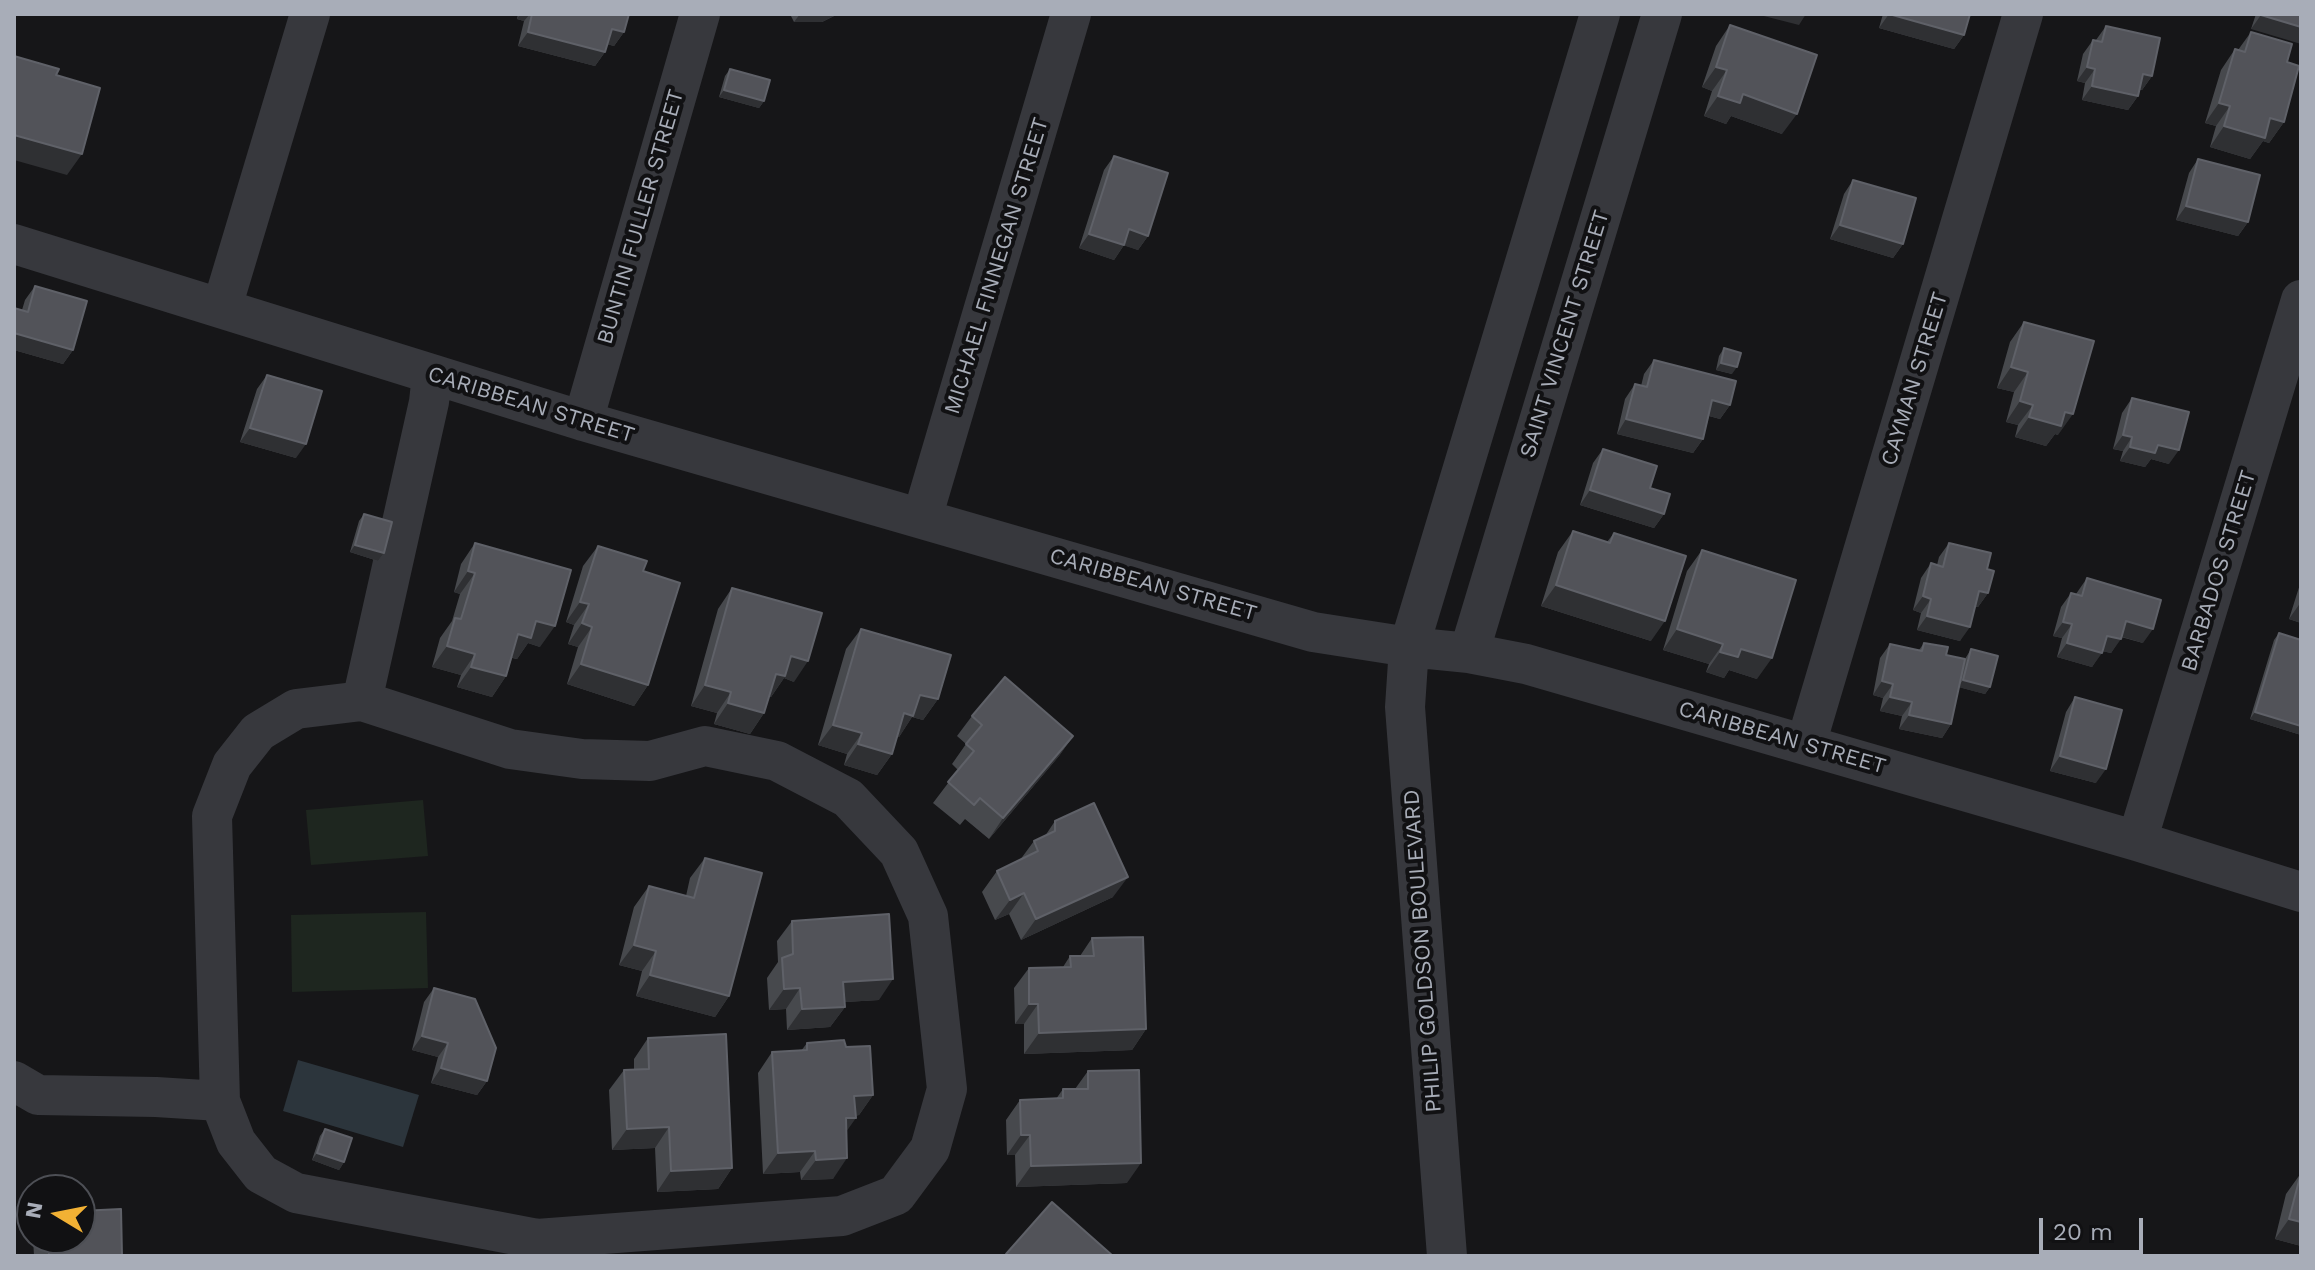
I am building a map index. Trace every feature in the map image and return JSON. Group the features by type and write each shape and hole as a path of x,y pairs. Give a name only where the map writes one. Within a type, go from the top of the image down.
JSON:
{"street":[{"path":"222,307 310,14"},
{"name":"BUNTIN FULLER STREET","path":"583,421 700,14"},
{"name":"MICHAEL FINNEGAN STREET","path":"922,518 1071,14"},
{"path":"1409,647 1600,14"},
{"name":"SAINT VINCENT STREET","path":"1469,653 1662,14"},
{"name":"CAYMAN STREET","path":"1806,744 2023,14"},
{"name":"CARIBBEAN STREET","path":"14,244 583,421 1313,632 1469,653 1526,664 2137,841 2301,892"},
{"name":"BARBADOS STREET","path":"2137,841 2301,300"},
{"path":"362,701 426,417 432,375"},
{"name":"PHILIP GOLDSON BOULEVARD","path":"1409,647 1405,707 1447,1256"},
{"path":"362,701 510,749 582,759 650,761 705,746 777,761 848,798 899,852 928,916 947,1089 930,1149 896,1195 842,1216 537,1248 296,1193 261,1174 236,1142 220,1101 212,816 232,765 258,732 296,709 362,701"},
{"path":"14,1081 38,1095 220,1101"}],"shaded area":[{"path":"423,800 428,856 311,865 306,810"},
{"path":"426,912 428,988 292,992 291,915"},
{"path":"298,1060 419,1095 403,1147 283,1111"}],"building":[{"path":"532,14 629,14 624,32 612,29 605,52 528,32"},
{"path":"1889,14 1970,14 1964,35"},
{"path":"2301,14 2301,27 2261,15"},
{"path":"1730,25 1817,55 1797,114 1743,94 1740,103 1718,96 1727,70 1716,67"},
{"path":"2106,26 2160,38 2152,76 2143,74 2138,96 2092,86 2095,69 2087,67 2093,40 2102,42"},
{"path":"2251,32 2292,44 2287,62 2299,66 2284,122 2270,118 2265,138 2224,126 2230,106 2219,103 2235,49 2245,52"},
{"path":"14,56 59,69 56,75 100,88 82,154 14,135"},
{"path":"730,69 770,80 764,101 724,90"},
{"path":"1114,156 1168,173 1148,236 1129,229 1124,245 1089,234"},
{"path":"2198,159 2260,175 2248,222 2186,206"},
{"path":"1853,180 1916,198 1903,244 1840,225"},
{"path":"35,286 87,301 73,350 14,333 14,308 28,312"},
{"path":"2024,322 2094,341 2073,414 2065,412 2061,426 2029,417 2033,405 2020,401 2028,372 2011,367"},
{"path":"1724,348 1741,353 1737,367 1721,363"},
{"path":"1654,360 1736,381 1730,405 1712,400 1703,439 1626,419 1635,384 1647,387"},
{"path":"267,375 322,391 306,444 250,428"},
{"path":"2132,398 2189,412 2179,450 2158,445 2155,453 2130,447 2132,437 2123,435"},
{"path":"1603,449 1657,466 1650,488 1670,494 1664,514 1590,490"},
{"path":"364,514 392,522 384,553 355,545"},
{"path":"1573,531 1610,543 1614,533 1686,556 1665,621 1556,585"},
{"path":"475,543 571,570 555,626 536,621 531,638 518,634 506,676 471,667 475,654 447,646 455,618 461,619 475,573 468,571"},
{"path":"1949,543 1991,553 1987,569 1994,571 1988,593 1979,591 1970,627 1927,616 1931,599 1923,596 1931,563 1943,567"},
{"path":"598,546 647,561 643,571 680,583 648,685 581,664 592,627 582,623 589,604 580,602"},
{"path":"1702,550 1796,580 1772,658 1741,649 1738,657 1720,652 1723,644 1677,629"},
{"path":"2087,578 2161,600 2153,629 2126,621 2121,639 2107,636 2102,653 2067,643 2072,624 2063,622 2071,593 2082,596"},
{"path":"732,588 822,613 808,661 791,656 785,676 776,674 764,713 728,703 731,692 705,685"},
{"path":"861,629 951,655 938,699 920,695 913,716 904,713 892,754 858,744 862,733 833,725"},
{"path":"2279,633 2301,640 2301,726 2255,712"},
{"path":"1924,643 1948,647 1946,655 1965,659 1951,724 1909,715 1912,702 1890,697 1893,684 1882,681 1890,644 1922,651"},
{"path":"1971,649 1998,656 1990,687 1963,680"},
{"path":"1005,677 1073,736 1003,818 980,798 974,805 948,782 974,751 966,744 982,725 972,716"},
{"path":"2075,697 2122,710 2106,769 2060,756"},
{"path":"1094,803 1128,877 1036,919 1024,893 1010,900 997,871 1038,851 1034,841 1055,831 1055,821"},
{"path":"705,858 762,873 729,996 650,975 656,951 634,945 649,886 694,898"},
{"path":"889,914 893,979 843,982 845,1007 802,1009 800,988 784,989 782,958 793,954 792,921"},
{"path":"1143,937 1146,1029 1039,1033 1038,1004 1029,1004 1029,968 1071,967 1070,956 1094,956 1092,938"},
{"path":"434,988 475,999 496,1048 487,1081 441,1068 448,1043 422,1036"},
{"path":"726,1034 732,1168 671,1171 669,1127 627,1129 624,1070 649,1069 648,1038"},
{"path":"844,1040 846,1047 870,1046 873,1095 854,1096 856,1118 846,1118 847,1158 816,1160 815,1151 778,1153 772,1052 807,1050 807,1043"},
{"path":"1139,1070 1141,1163 1031,1166 1030,1135 1021,1135 1020,1100 1063,1098 1063,1089 1088,1089 1088,1071"},
{"path":"325,1129 352,1138 344,1162 317,1153"},
{"path":"2301,1173 2301,1222 2289,1219"},
{"path":"1052,1202 1113,1256 1006,1254"},
{"path":"121,1209 122,1256 49,1256 96,1254 96,1210"}]}
